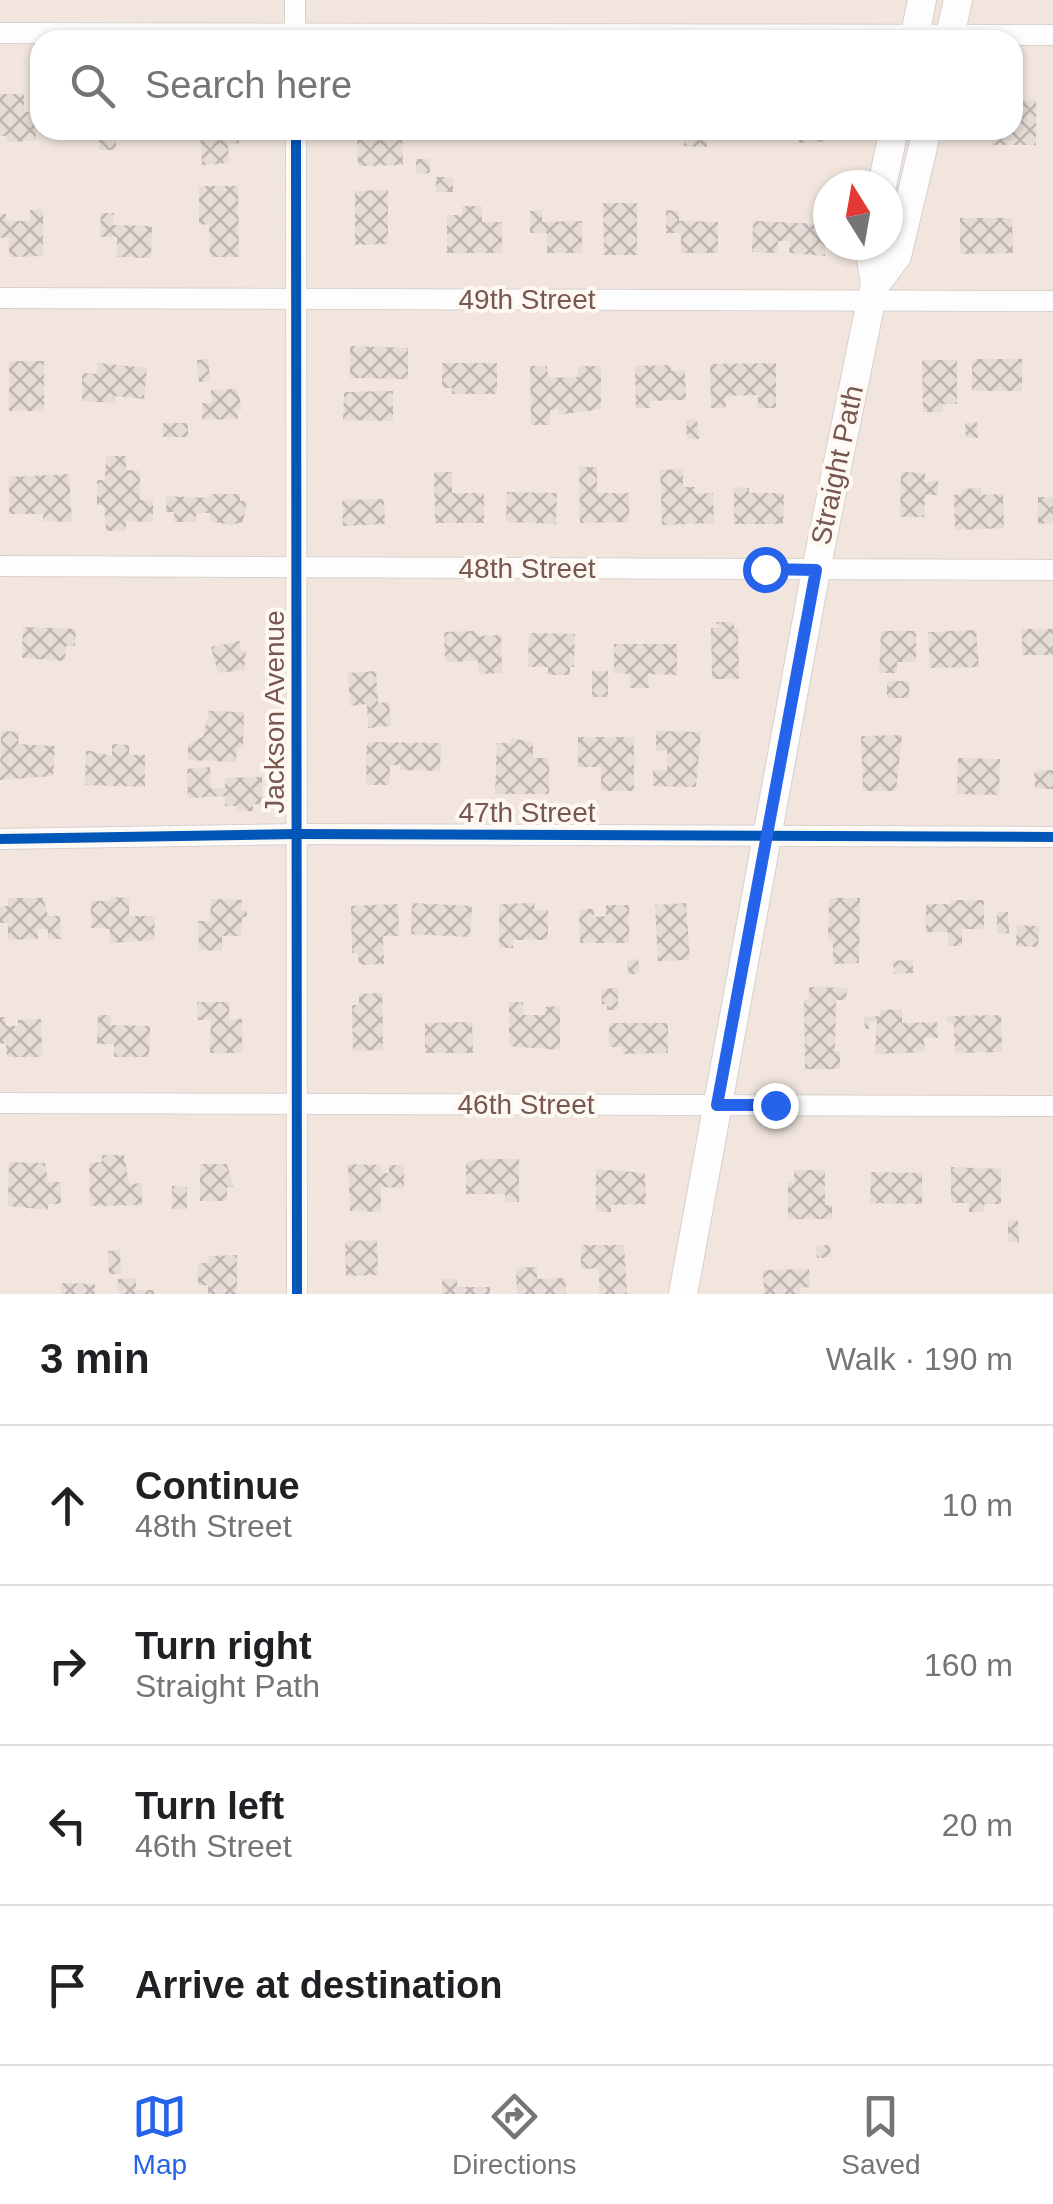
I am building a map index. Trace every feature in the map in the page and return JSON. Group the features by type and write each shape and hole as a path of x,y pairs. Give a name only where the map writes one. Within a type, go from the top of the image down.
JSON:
{"main road":[{"path":"916,30 922,0"},
{"path":"951,30 958,0"},
{"path":"885,170 892,140"},
{"name":"Straight Path","path":"873,293 898,256 925,140"},
{"name":"Straight Path","path":"682,1294 816,570 873,293 870,260"}],"street":[{"path":"296,0 296,30"},
{"path":"0,34 30,34"},
{"path":"1023,37 1053,36"},
{"name":"Jackson Avenue","path":"296,140 297,1294"},
{"name":"49th Street","path":"0,298 873,293 1053,301"},
{"name":"48th Street","path":"0,566 1053,570"},
{"name":"47th Street","path":"0,840 296,834 1053,837"},
{"name":"46th Street","path":"0,1103 1053,1106"}],"shaded area":[{"path":"0,0 1053,0 1053,1294 0,1294"}],"building":[{"path":"0,94 24,94 24,112 30,112 30,140 36,141 6,142 6,136 0,136"},
{"path":"1023,100 1036,100 1036,145 991,145 991,140 1023,140"},
{"path":"99,140 116,140 116,150 99,150"},
{"path":"201,140 239,140 228,144 229,163 202,165"},
{"path":"357,140 402,140 403,165 358,166"},
{"path":"684,140 707,140 707,147 684,146"},
{"path":"416,159 429,159 430,173 416,174"},
{"path":"436,177 453,177 453,192 436,192"},
{"path":"199,186 238,186 239,257 210,257 209,224 199,225"},
{"path":"388,190 388,244 355,245 355,191"},
{"path":"603,203 637,203 637,255 604,255"},
{"path":"462,206 482,206 482,222 502,222 502,253 447,253 447,215 462,215"},
{"path":"43,209 43,256 9,257 9,237 0,238 0,214 6,214 6,221 30,221 30,210"},
{"path":"542,210 542,222 582,221 582,253 547,253 547,233 530,233 530,211"},
{"path":"666,210 679,211 679,221 718,222 718,253 681,253 681,233 666,233"},
{"path":"101,213 114,213 113,225 152,226 151,258 117,257 117,237 100,237"},
{"path":"960,218 1012,218 1013,253 960,254"},
{"path":"753,221 813,224 813,255 789,253 790,241 778,241 777,253 752,252"},
{"path":"350,346 408,348 408,379 350,378"},
{"path":"208,359 210,381 199,382 197,360"},
{"path":"972,359 1022,359 1022,391 972,391"},
{"path":"922,360 957,360 957,404 943,404 943,412 923,412"},
{"path":"9,361 44,361 44,411 9,411"},
{"path":"98,363 147,368 144,399 115,396 115,403 82,401 82,373 97,374"},
{"path":"442,363 497,363 497,394 452,394 452,388 442,388"},
{"path":"776,363 776,408 758,408 758,395 725,396 726,408 711,408 710,364"},
{"path":"671,365 671,371 685,370 686,400 650,401 650,408 636,408 635,366"},
{"path":"530,366 547,366 548,378 578,377 578,366 601,366 601,409 558,415 558,410 550,410 550,425 531,425"},
{"path":"237,389 242,410 237,410 238,419 202,420 202,403 211,403 211,390"},
{"path":"393,391 393,421 343,420 344,392"},
{"path":"697,419 699,439 687,439 686,420"},
{"path":"977,422 978,438 966,438 965,423"},
{"path":"163,423 188,423 188,437 163,437"},
{"path":"106,456 126,456 126,470 140,471 140,500 153,500 153,522 126,521 126,531 106,531 104,506 97,505 97,480 105,480"},
{"path":"579,467 597,467 597,493 629,493 629,522 580,523"},
{"path":"683,469 683,487 695,487 695,494 713,493 714,523 662,525 660,470"},
{"path":"434,472 452,472 452,493 484,493 484,523 435,523"},
{"path":"901,472 925,473 925,482 938,481 938,495 925,495 924,517 900,517"},
{"path":"69,474 72,522 43,521 43,514 9,514 9,477"},
{"path":"734,487 749,488 749,493 784,493 783,524 734,524"},
{"path":"981,488 981,495 1003,494 1004,528 955,530 954,495 963,494 963,489"},
{"path":"507,492 557,493 556,524 506,522"},
{"path":"209,494 240,494 240,501 247,501 243,522 231,525 210,521 210,513 196,513 196,522 174,522 174,512 166,512 166,496 209,498"},
{"path":"1038,497 1053,497 1053,523 1038,524"},
{"path":"384,499 385,524 343,526 342,500"},
{"path":"716,622 734,622 734,629 738,629 739,679 712,679 711,628 719,628"},
{"path":"23,627 76,629 75,646 66,646 65,661 22,658"},
{"path":"1022,629 1053,629 1053,655 1022,655"},
{"path":"976,630 979,667 930,668 928,632"},
{"path":"475,631 477,636 501,635 502,673 479,674 478,661 445,662 444,632"},
{"path":"881,631 916,631 916,662 897,662 897,673 879,673"},
{"path":"529,633 575,634 574,667 570,667 570,675 548,675 548,667 528,667"},
{"path":"240,641 241,651 246,650 244,670 218,673 211,647"},
{"path":"614,644 677,644 677,675 648,674 649,688 630,688 630,674 614,673"},
{"path":"376,671 378,703 389,702 391,726 368,728 367,704 350,706 348,673"},
{"path":"592,671 608,671 608,697 592,697"},
{"path":"887,681 909,681 909,698 887,698"},
{"path":"209,711 244,712 243,748 237,748 236,762 188,760 188,744 203,737"},
{"path":"1,731 19,732 18,744 55,746 53,776 0,780"},
{"path":"656,731 701,732 696,787 653,786 653,770 667,770 667,751 656,751"},
{"path":"902,735 896,791 863,791 861,736"},
{"path":"578,737 634,737 634,791 601,791 601,767 578,767"},
{"path":"511,738 533,742 533,758 549,758 549,794 495,794 497,743 511,743"},
{"path":"367,742 441,743 440,771 400,770 401,765 390,765 389,785 366,785"},
{"path":"112,744 129,745 129,755 145,755 145,787 85,785 86,750 112,756"},
{"path":"958,758 1000,759 999,795 957,794"},
{"path":"210,767 211,789 225,788 225,778 262,777 262,805 253,804 253,811 237,811 237,806 225,806 225,796 188,798 187,769"},
{"path":"1053,770 1053,789 1035,789 1034,771"},
{"path":"110,897 129,898 129,916 155,916 154,940 109,943 110,929 91,928 91,901 110,901"},
{"path":"8,898 43,898 48,916 60,916 61,939 48,939 48,929 38,929 38,939 8,940 8,923 0,923 0,906 8,906"},
{"path":"829,898 860,898 859,963 833,964 833,941 828,941"},
{"path":"211,899 242,900 241,910 247,910 247,918 242,917 241,936 222,936 222,951 199,950 198,921 210,921"},
{"path":"951,900 984,900 984,929 962,929 962,946 948,946 948,932 926,932 926,904 951,904"},
{"path":"412,903 472,906 470,937 411,934"},
{"path":"534,903 535,910 548,910 548,940 513,940 513,948 499,948 499,904"},
{"path":"686,903 690,960 658,961 655,905"},
{"path":"398,904 399,936 383,936 384,964 359,965 358,952 352,953 351,906"},
{"path":"606,905 629,905 629,943 580,943 579,909 594,909 594,917 606,916"},
{"path":"997,912 1008,912 1009,933 997,934"},
{"path":"1017,925 1039,926 1038,947 1016,946"},
{"path":"638,959 640,973 629,975 627,961"},
{"path":"913,960 913,973 894,974 893,961"},
{"path":"809,987 847,988 846,1000 836,1000 835,1051 840,1051 840,1069 805,1069 804,1000 809,1000"},
{"path":"618,988 618,1010 607,1010 607,1004 602,1004 601,989"},
{"path":"382,993 383,1050 353,1051 352,1005 359,1005 359,994"},
{"path":"197,1002 229,1002 229,1020 242,1019 242,1053 210,1053 211,1020 198,1020"},
{"path":"509,1002 523,1002 524,1015 545,1015 545,1007 560,1006 560,1050 509,1046"},
{"path":"902,1009 902,1023 937,1022 938,1038 924,1038 925,1052 875,1054 877,1021 869,1021 869,1029 865,1029 864,1017 880,1016 880,1010"},
{"path":"98,1015 111,1015 111,1025 150,1026 149,1057 114,1057 114,1044 97,1044"},
{"path":"1001,1015 1002,1052 955,1053 954,1023 947,1023 947,1016"},
{"path":"0,1017 5,1017 6,1026 18,1026 18,1020 41,1019 42,1057 7,1057 6,1043 0,1044"},
{"path":"472,1022 473,1053 425,1053 425,1023"},
{"path":"609,1023 668,1023 668,1053 622,1054 622,1047 609,1047"},
{"path":"102,1155 124,1155 129,1184 142,1183 142,1205 90,1206 89,1163 102,1162"},
{"path":"519,1159 519,1202 505,1202 505,1194 466,1194 466,1162"},
{"path":"9,1162 45,1163 48,1182 61,1182 61,1204 48,1204 48,1210 8,1206"},
{"path":"200,1164 227,1164 233,1187 227,1187 227,1201 200,1201"},
{"path":"348,1164 382,1165 381,1173 389,1173 389,1165 404,1165 404,1188 381,1187 381,1212 350,1211"},
{"path":"951,1167 1001,1169 1001,1204 984,1204 984,1212 969,1212 969,1203 951,1203"},
{"path":"596,1169 645,1173 646,1204 611,1205 611,1212 596,1212"},
{"path":"794,1170 825,1170 825,1205 832,1205 832,1219 788,1219 788,1182 794,1183"},
{"path":"871,1172 922,1173 922,1204 870,1203"},
{"path":"172,1186 187,1187 187,1209 172,1209"},
{"path":"1008,1220 1018,1220 1019,1242 1008,1242"},
{"path":"377,1240 378,1275 346,1276 345,1241"},
{"path":"581,1245 624,1245 627,1294 599,1294 599,1268 581,1269"},
{"path":"830,1245 831,1257 817,1258 815,1246"},
{"path":"120,1250 121,1274 109,1274 108,1251"},
{"path":"237,1255 237,1294 208,1294 208,1285 198,1286 198,1263 209,1263 209,1256"},
{"path":"537,1267 537,1279 565,1278 566,1294 517,1294 516,1268"},
{"path":"809,1269 810,1287 800,1288 801,1294 764,1294 763,1270"},
{"path":"136,1278 136,1290 154,1290 154,1294 118,1294 118,1279"},
{"path":"442,1279 457,1279 457,1287 490,1287 490,1294 442,1294"},
{"path":"62,1283 95,1284 95,1294 61,1294"}],"cycle path":[{"path":"296,140 297,1294"},
{"path":"0,839 296,834 1053,837"}],"route":[{"path":"765,569 816,570 717,1105 775,1105"}]}
